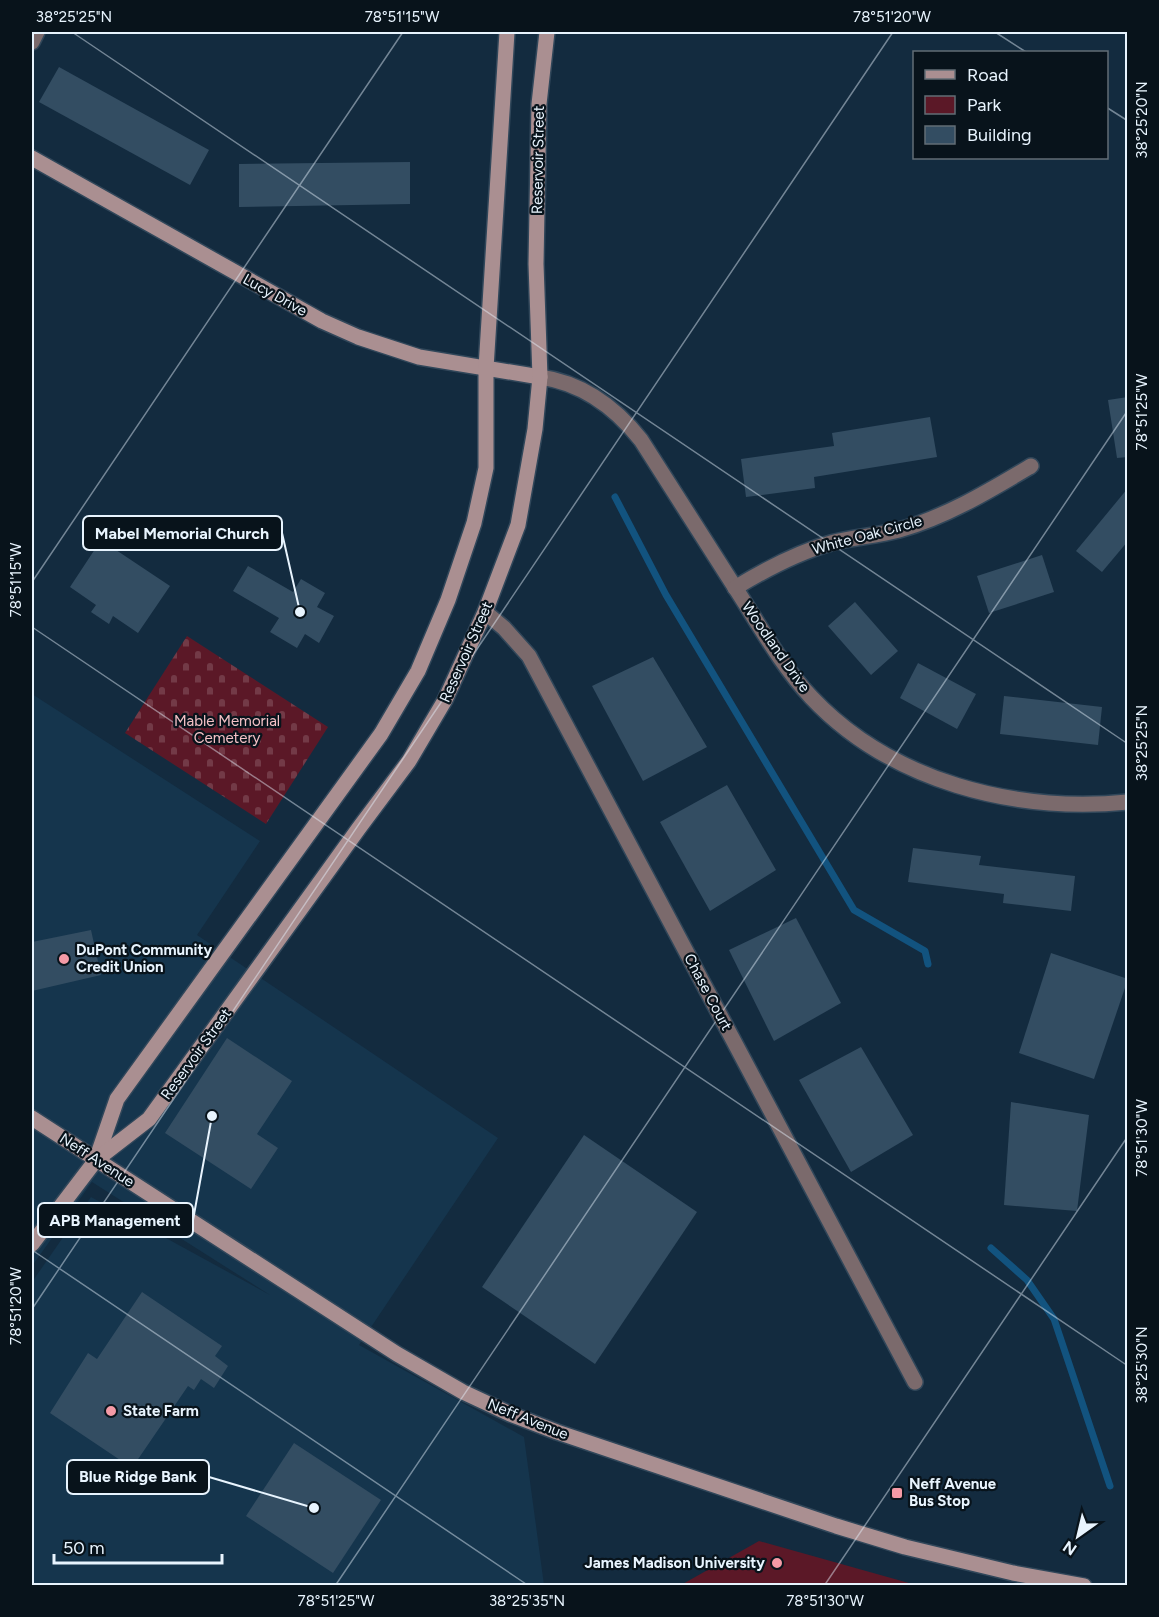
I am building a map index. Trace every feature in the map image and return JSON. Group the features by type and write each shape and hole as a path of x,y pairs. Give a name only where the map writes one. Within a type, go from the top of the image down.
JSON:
{"main road":[{"name":"Reservoir Street","path":"96,1160 117,1099 381,734 418,671 448,600 474,523 486,468 486,368 507,32"},
{"name":"Reservoir Street","path":"32,1244 96,1160 149,1119 352,838 386,795 445,700 485,612 518,525 535,429 540,377 536,264 539,104 547,32"},
{"name":"Lucy Drive","path":"32,158 322,321 358,337 420,357 540,377"},
{"name":"Neff Avenue","path":"32,1118 405,1359 458,1389 510,1414 851,1531 959,1561 1084,1586"}],"street":[{"path":"32,42 38,32"},
{"name":"Woodland Drive","path":"540,377 580,388 600,400 627,422 780,658 812,698 844,727 898,760 965,788 1017,799 1070,804 1128,802"},
{"name":"White Oak Circle","path":"735,588 768,568 804,552 834,543 899,530 940,515 981,495 1031,466"},
{"name":"Chase Court","path":"485,612 504,628 529,656 915,1382"}],"shaded area":[{"path":"32,694 260,841 197,935 498,1138 359,1345 524,1437 544,1585 32,1585 32,1282 91,1197 270,1295 92,1182 32,1266"}],"green space":[{"name":"Mable Memorial Cemetery","path":"187,636 328,727 266,824 125,733"},
{"name":"James Madison University","path":"759,1541 916,1585 681,1585"}],"building":[{"path":"59,67 209,150 190,185 39,102"},
{"path":"410,162 410,204 239,207 239,164"},
{"path":"1128,397 1128,457 1117,458 1108,400"},
{"path":"930,417 937,457 814,477 815,488 746,497 741,459 834,446 832,433"},
{"path":"1128,488 1128,541 1102,572 1076,551"},
{"path":"101,540 170,586 138,633 113,616 109,624 91,612 96,605 70,587"},
{"path":"1042,555 1054,592 989,613 977,576"},
{"path":"248,566 293,592 301,579 325,593 317,607 334,616 319,643 305,634 297,648 270,632 279,618 233,591"},
{"path":"855,602 898,651 871,675 828,626"},
{"path":"653,657 707,747 643,781 592,686"},
{"path":"918,663 976,694 957,729 900,698"},
{"path":"1004,696 1102,707 1098,745 1000,734"},
{"path":"727,785 776,870 710,911 660,822"},
{"path":"913,848 981,856 979,865 1075,876 1071,911 1003,903 1004,894 908,882"},
{"path":"796,918 841,1003 774,1041 729,950"},
{"name":"DuPont Community Credit Union","path":"91,930 101,975 32,991 32,942"},
{"path":"1051,953 1128,979 1094,1079 1019,1053"},
{"path":"227,1038 292,1081 257,1134 278,1148 251,1189 165,1133"},
{"path":"861,1047 913,1135 851,1172 799,1080"},
{"path":"1011,1102 1089,1115 1077,1211 1004,1205"},
{"path":"584,1135 697,1212 595,1364 482,1287"},
{"path":"142,1292 222,1346 215,1356 228,1366 214,1388 201,1379 194,1390 188,1386 132,1468 50,1413 88,1353 97,1359"},
{"path":"294,1443 381,1500 333,1573 246,1516"}],"waterway":[{"path":"615,497 666,595 854,910 925,951 928,964"},
{"path":"991,1248 1027,1280 1054,1319 1110,1486"}],"place":[{"name":"Mabel Memorial Church","path":"300,612"},
{"name":"DuPont Community Credit Union","path":"64,959"},
{"name":"APB Management","path":"212,1116"},
{"name":"State Farm","path":"111,1411"},
{"name":"Neff Avenue Bus Stop","path":"897,1493"},
{"name":"Blue Ridge Bank","path":"314,1508"},
{"name":"James Madison University","path":"777,1563"}]}
